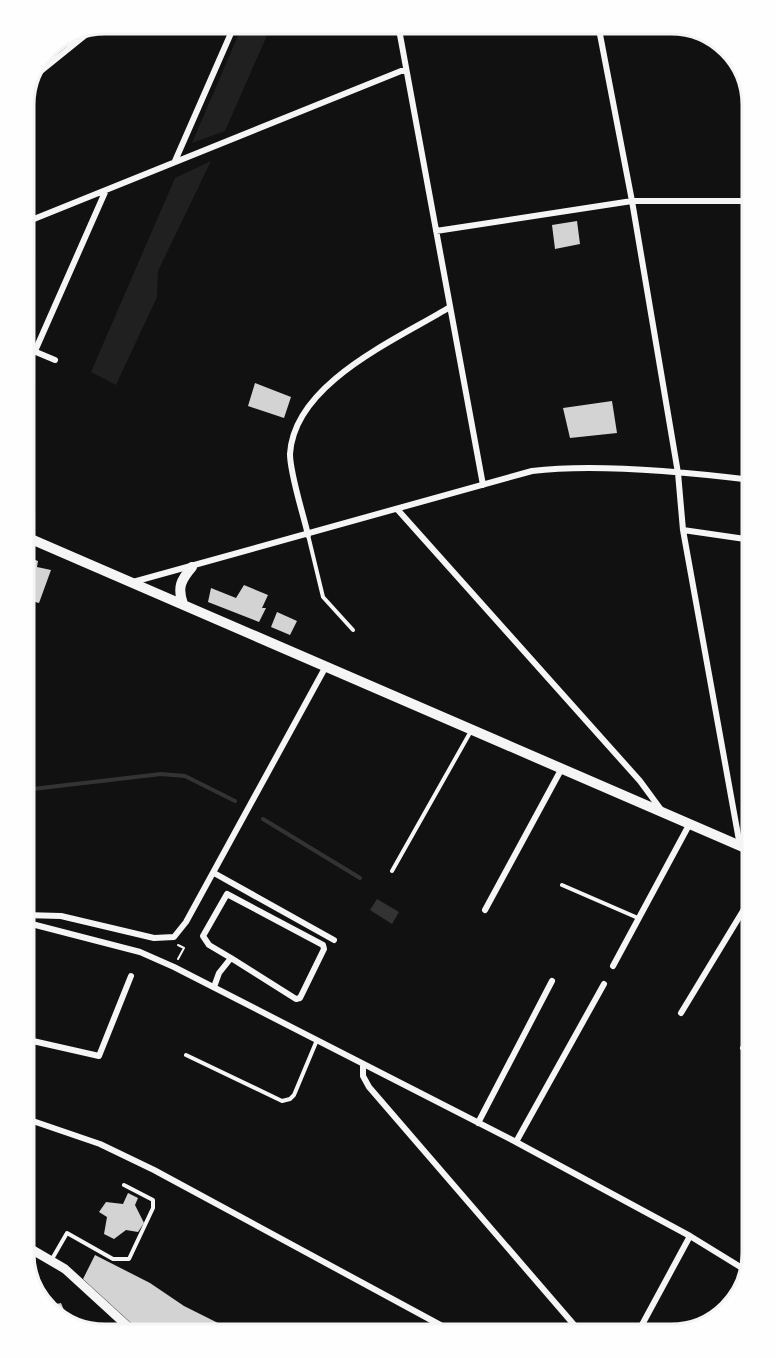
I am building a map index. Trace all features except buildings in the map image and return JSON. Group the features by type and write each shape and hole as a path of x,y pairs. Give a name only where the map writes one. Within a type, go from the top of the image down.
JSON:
{"main road":[{"path":"35,540 740,846"},
{"path":"183,604 179,592 180,584 192,567"},
{"path":"34,1251 51,1260 123,1322"}],"street":[{"path":"175,161 231,34"},
{"path":"400,35 483,485"},
{"path":"600,35 632,201 678,473 683,530 740,846"},
{"path":"46,67 82,38"},
{"path":"35,219 406,69"},
{"path":"55,360 35,351 106,190"},
{"path":"436,231 632,201 742,201"},
{"path":"308,535 290,457 293,432 302,414 328,384 450,307"},
{"path":"133,582 483,485 553,469 678,473 742,479"},
{"path":"397,509 640,781 664,814"},
{"path":"683,530 742,539"},
{"path":"34,915 61,916 164,939 174,937 181,930 214,873 325,668"},
{"path":"485,910 562,768"},
{"path":"613,966 689,825"},
{"path":"214,873 334,940"},
{"path":"227,894 323,945 324,950 300,998 297,999 231,958 209,945 203,936 227,894"},
{"path":"681,1013 742,912"},
{"path":"34,924 141,952 174,967 516,1142 690,1236 740,1267"},
{"path":"214,987 219,973 231,958"},
{"path":"34,1041 99,1056 105,1048 131,976"},
{"path":"478,1123 552,981"},
{"path":"516,1142 604,984"},
{"path":"363,1064 363,1076 369,1088 573,1324"},
{"path":"34,1121 82,1137 154,1170 438,1324"},
{"path":"642,1324 690,1236"}],"lane":[{"path":"308,535 323,597 352,630"},
{"path":"392,871 472,730"},
{"path":"562,885 638,918"},
{"path":"186,1055 282,1101 290,1100 294,1095 317,1040"},
{"path":"51,1260 67,1233 113,1258 129,1259 153,1208 153,1200 124,1185"}],"path":[{"path":"164,939 184,948 174,967"}],"shaded area":[{"path":"239,34 267,34 225,131 192,143"},
{"path":"211,161 158,271 157,297 116,385 91,372 175,178"},
{"path":"377,899 399,912 392,924 370,910"}],"waterway":[{"path":"34,789 161,774 185,776 235,801"},
{"path":"263,819 360,878"}]}
